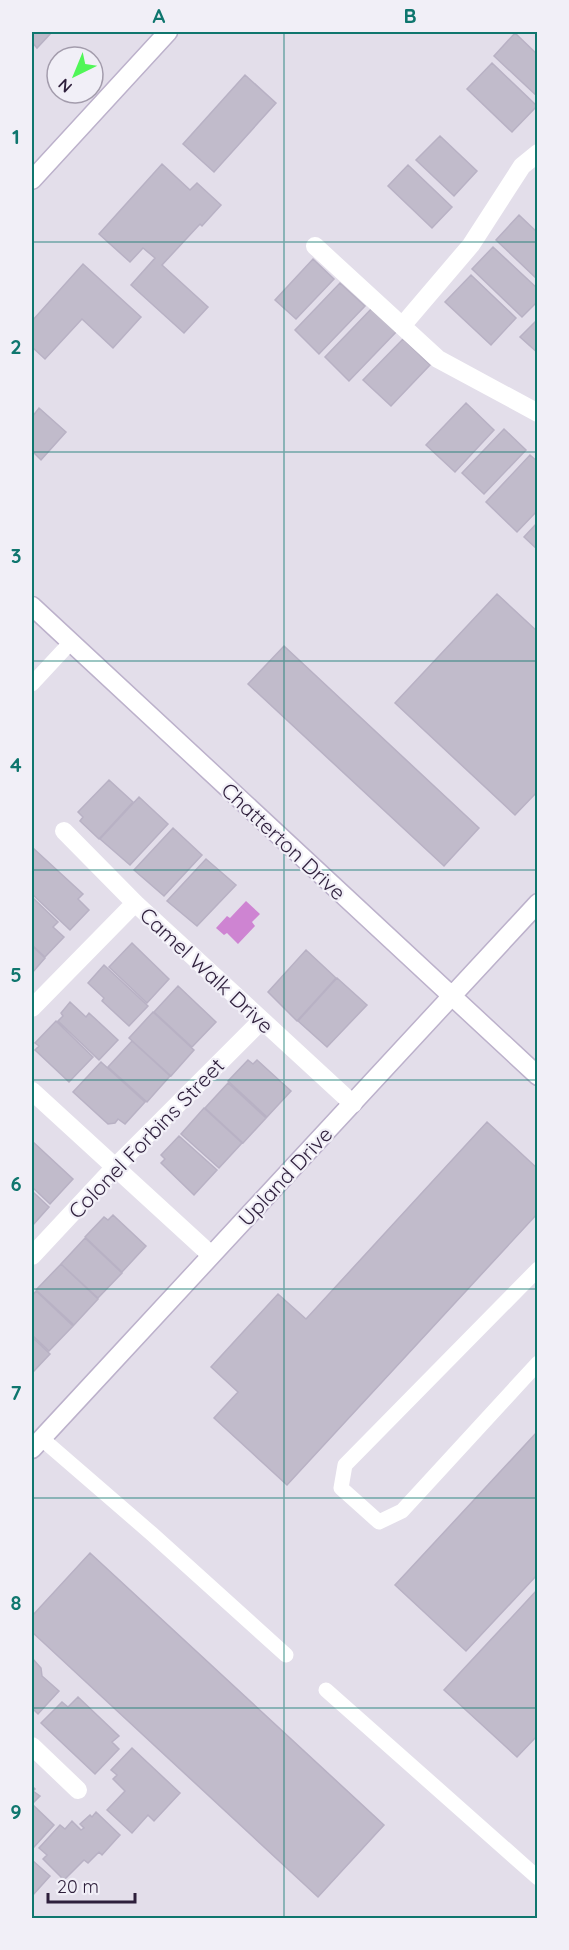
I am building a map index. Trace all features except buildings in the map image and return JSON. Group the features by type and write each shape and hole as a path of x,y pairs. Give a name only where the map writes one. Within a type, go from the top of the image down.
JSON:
{"street":[{"path":"32,180 168,32"},
{"path":"402,326 471,245 522,166 537,153"},
{"path":"315,246 438,359 537,413"},
{"name":"Chatterton Drive","path":"32,606 537,1076"},
{"name":"Camel Walk Drive","path":"64,831 135,903 353,1104"},
{"path":"32,1008 135,903"},
{"name":"Upland Drive","path":"35,1440 353,1104 537,903"},
{"name":"Colonel Forbins Street","path":"32,1256 115,1167 261,1021"},
{"path":"32,1091 211,1255"},
{"path":"32,1746 78,1790"}],"lane":[{"path":"32,684 71,642"},
{"path":"537,1269 345,1465 341,1488 379,1522 402,1511 537,1363"},
{"path":"35,1440 170,1550 286,1655"},
{"path":"326,1690 537,1878"}],"shaded area":[{"path":"246,901 260,914 252,922 255,926 238,944 227,933 224,935 216,928 227,916 230,918"}]}
